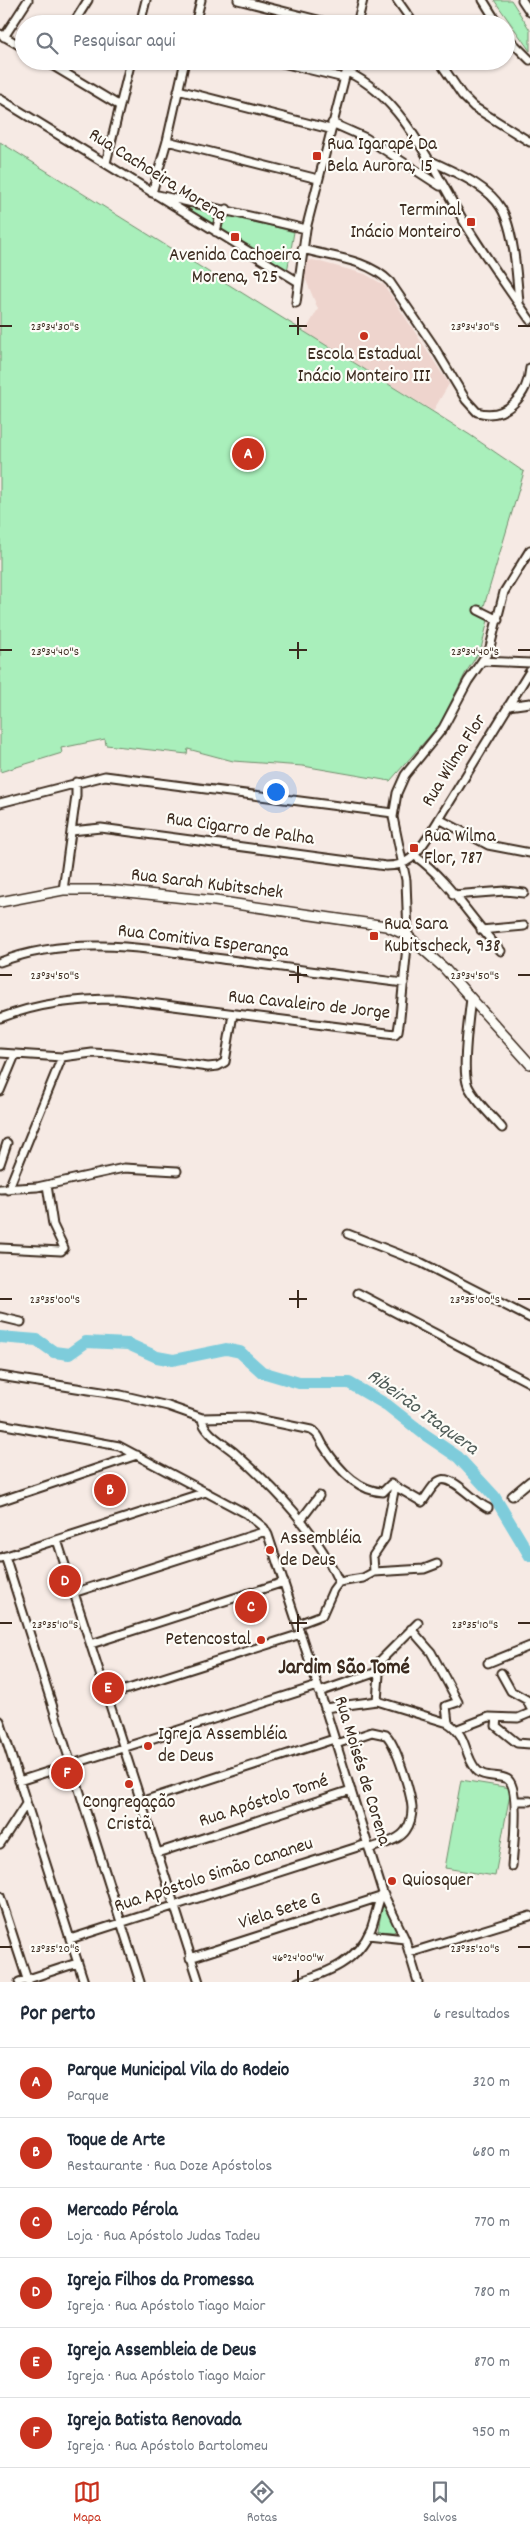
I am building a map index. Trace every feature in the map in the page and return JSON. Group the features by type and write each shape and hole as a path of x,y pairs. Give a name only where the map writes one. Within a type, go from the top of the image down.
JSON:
{"street":[{"path":"17,15 28,0"},
{"path":"79,15 88,0"},
{"path":"142,15 146,0"},
{"path":"197,15 201,0"},
{"path":"238,0 298,15"},
{"path":"359,15 363,0"},
{"path":"397,0 408,15"},
{"path":"483,0 492,15"},
{"path":"522,0 530,12"},
{"path":"15,18 2,35 15,43"},
{"path":"515,45 530,60"},
{"path":"61,70 120,106"},
{"path":"106,163 129,70"},
{"path":"183,70 153,193 306,229"},
{"path":"320,70 346,75 366,82 388,100 427,159 482,251 530,320"},
{"path":"296,303 297,281 306,229 331,126 347,70"},
{"path":"445,70 462,95 474,107 530,142"},
{"path":"178,90 331,126 366,138 443,187"},
{"name":"Rua Cachoeira Morena","path":"0,99 297,281"},
{"path":"167,141 318,178"},
{"path":"427,159 484,190 501,207 506,219 516,269 519,304"},
{"path":"216,232 219,219 227,209"},
{"path":"302,249 369,266 381,273 390,282 433,345 466,400 477,412 497,413 514,404 528,384 530,368"},
{"path":"0,803 101,776 393,813 396,793 405,775 443,728 468,681 492,645 504,592 530,550"},
{"path":"478,610 498,620"},
{"path":"482,661 530,663"},
{"name":"Rua Wilma Flor","path":"404,865 415,856 530,671"},
{"path":"508,706 530,703"},
{"path":"63,890 72,831 76,782"},
{"name":"Rua Cavaleiro de Jorge","path":"0,1018 49,1003 96,998 134,1001 395,1034 399,1026 408,936 404,865 393,813"},
{"path":"439,819 488,845 530,853"},
{"name":"Rua Cigarro de Palha","path":"72,831 101,828 386,866 404,865"},
{"path":"415,856 429,866 481,930 501,951"},
{"name":"Rua Sarah Kubitschek","path":"0,902 63,890 108,890 215,900 375,923 408,936"},
{"path":"453,895 505,891 524,893"},
{"path":"481,930 524,926"},
{"path":"408,936 444,968 530,1064"},
{"name":"Rua Comitiva Esperança","path":"0,962 19,955 67,947 130,947 404,983"},
{"path":"470,998 465,1071 467,1084 473,1094 502,1128"},
{"path":"0,1053 62,1057 92,1053 112,1054 208,1067 218,1066 225,1062 233,1014"},
{"path":"0,1090 15,1055"},
{"path":"8,1190 62,1057"},
{"path":"0,1164 7,1143"},
{"path":"0,1189 8,1190 47,1185 124,1168 178,1171"},
{"path":"0,1248 62,1251 64,1248 52,1225 47,1185"},
{"path":"348,1234 422,1263 530,1318"},
{"path":"358,1292 530,1383"},
{"path":"0,1317 21,1322"},
{"path":"0,1376 121,1394 168,1406 202,1418 248,1417 311,1430 318,1435 323,1446 355,1482 378,1492 385,1491 389,1485 395,1486 422,1502 438,1482 443,1480 454,1483 481,1506 488,1508"},
{"path":"202,1418 205,1428 272,1486 329,1561 338,1582"},
{"name":"Rua Moisés de Corena","path":"0,1424 106,1442 137,1454 247,1514 266,1531 351,1790 381,1895 405,1940 418,1982"},
{"path":"0,1502 117,1463 137,1454"},
{"path":"512,1496 530,1481"},
{"path":"374,1572 373,1556 385,1538 395,1486"},
{"path":"140,1982 72,1765 2,1557 206,1492"},
{"path":"300,1521 319,1496"},
{"path":"73,1593 266,1531"},
{"path":"57,1540 198,1982"},
{"path":"298,1624 322,1615 338,1582 363,1578 374,1572 424,1569 438,1564"},
{"path":"91,1644 284,1582"},
{"path":"377,1701 380,1661 418,1623"},
{"path":"411,1629 431,1652 458,1702 446,1706 448,1723"},
{"path":"106,1696 301,1634"},
{"path":"488,1663 530,1646"},
{"path":"19,1781 380,1671"},
{"path":"501,1673 511,1691 527,1700 530,1707"},
{"path":"325,1708 377,1701 448,1723 458,1729 475,1768 481,1773 507,1779 514,1789 512,1866"},
{"path":"458,1729 489,1717 518,1718 530,1713"},
{"path":"497,1718 496,1726 517,1743 530,1744"},
{"path":"0,1721 84,1982"},
{"name":"Rua Apóstolo Simão Cananeu","path":"70,1939 400,1837 409,1825 412,1805 393,1745 386,1735 372,1732 335,1741"},
{"path":"140,1802 335,1741"},
{"name":"Rua Apóstolo Tomé","path":"157,1853 351,1790"},
{"path":"515,1802 530,1801"},
{"path":"0,1844 26,1804"},
{"path":"299,1982 327,1973 350,1958 368,1935 381,1895"},
{"name":"Viela Sete G","path":"190,1958 381,1895"},
{"path":"0,1896 25,1981 78,1963"},
{"path":"409,1954 530,1916"},
{"path":"368,1935 405,1940"}],"shaded area":[{"name":"Escola Estadual Inácio Monteiro III","path":"313,260 365,274 384,285 449,384 433,411 305,332 318,309 303,273 307,261"}],"green space":[{"path":"494,0 511,0 530,30 530,51 515,30 515,15 505,15"},
{"path":"0,142 470,435 524,472 481,616 488,620 481,649 465,674 440,724 390,781 303,766 233,761 188,749 187,754 106,745 105,739 61,748 62,753 0,772"},
{"path":"183,204 220,213 213,228 180,209"},
{"path":"233,216 294,232 287,272 221,232 224,219"},
{"path":"461,1780 511,1788 495,1876 445,1868"},
{"path":"382,1907 385,1907 396,1930 394,1932 378,1931"}],"waterway":[{"name":"Ribeirão Itaquera","path":"0,1337 37,1340 54,1352 69,1354 86,1342 128,1344 157,1357 173,1360 226,1349 240,1352 262,1372 299,1383 349,1383 387,1405 424,1434 458,1457 494,1496 530,1556"}],"place":[{"name":"Rua Igarapé Da Bela Aurora, 15","path":"317,156"},
{"name":"Terminal Inácio Monteiro","path":"471,222"},
{"name":"Avenida Cachoeira Morena, 925","path":"235,237"},
{"name":"Escola Estadual Inácio Monteiro III","path":"364,336"},
{"name":"Parque Municipal Vila do Rodeio","path":"248,454"},
{"name":"Rua Wilma Flor, 787","path":"414,848"},
{"name":"Rua Sara Kubitscheck, 938","path":"374,936"},
{"name":"Toque de Arte","path":"110,1490"},
{"name":"Assembléia de Deus","path":"270,1550"},
{"name":"Igreja Filhos da Promessa","path":"65,1581"},
{"name":"Mercado Pérola","path":"251,1607"},
{"name":"Petencostal","path":"261,1640"},
{"name":"Igreja Assembleia de Deus","path":"108,1688"},
{"name":"Igreja Assembléia de Deus","path":"148,1746"},
{"name":"Igreja Batista Renovada","path":"67,1773"},
{"name":"Congregação Cristã","path":"129,1784"},
{"name":"Quiosquer","path":"392,1881"}],"district":[{"name":"Jardim São Tomé","path":"344,1669"}]}
